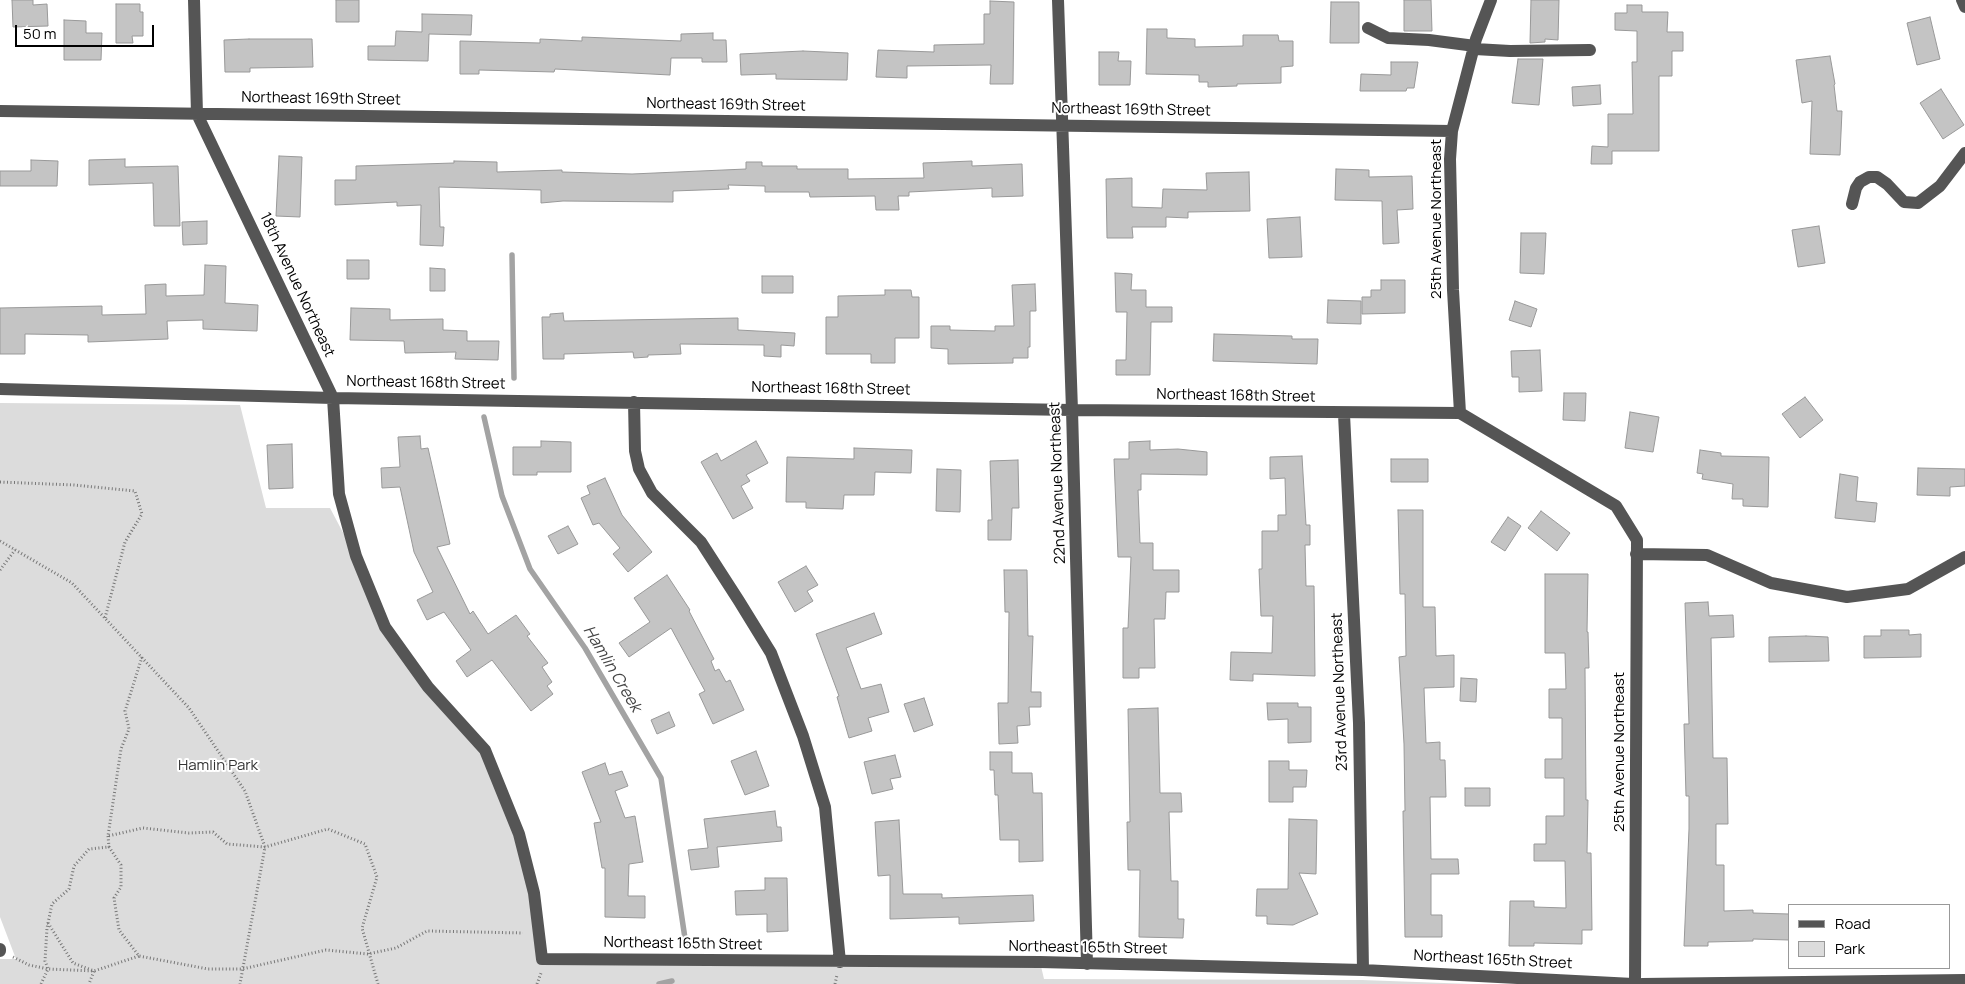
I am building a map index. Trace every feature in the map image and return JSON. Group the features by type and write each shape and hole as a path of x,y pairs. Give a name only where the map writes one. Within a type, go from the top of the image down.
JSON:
{"street":[{"name":"18th Avenue Northeast","path":"194,0 197,114 332,398 339,494 356,556 385,627 428,687 484,750 519,834 533,889 542,959"},
{"name":"22nd Avenue Northeast","path":"1058,0 1072,410 1087,964"},
{"name":"25th Avenue Northeast","path":"1491,0 1475,47 1452,131 1450,158 1452,281 1460,413 1616,506 1637,540 1634,984"},
{"path":"1962,0 1965,7"},
{"path":"1368,28 1388,38 1429,40 1510,51 1590,50"},
{"name":"Northeast 169th Street","path":"0,111 1452,131"},
{"path":"1852,204 1856,188 1860,182 1869,177 1877,177 1887,184 1904,202 1918,203 1940,186 1965,153"},
{"name":"Northeast 168th Street","path":"0,389 332,398 1344,414 1460,413"},
{"path":"634,402 635,451 639,469 652,493 701,542 771,653 803,736 825,807 840,962"},
{"name":"23rd Avenue Northeast","path":"1344,414 1359,723 1362,970"},
{"path":"1636,554 1707,555 1772,583 1847,597 1908,589 1965,557"},
{"name":"Northeast 165th Street","path":"542,959 1040,962 1362,970 1634,984"},
{"path":"1642,984 1965,980"}],"path":[{"path":"0,482 74,485 135,491 142,514 125,542 105,618"},
{"path":"0,541 72,583 189,708 245,790 265,847 240,984"},
{"path":"0,570 14,550"},
{"path":"139,956 119,930 114,898 121,886 121,865 109,847 108,836 121,748 129,729 125,712 142,657"},
{"path":"108,836 143,828 189,833 213,832 227,844 265,847 328,829 365,844 377,877 362,928 378,984"},
{"path":"41,984 48,969 45,961 48,923 52,904 69,889 74,866 81,855 89,849 109,847"},
{"path":"48,923 73,963 94,971"},
{"path":"0,950 29,965 48,969 94,971 139,956 208,969 242,969 326,950 368,954 396,948 428,931 539,934"},
{"path":"89,984 94,971"}],"green space":[{"name":"Hamlin Park","path":"0,403 240,405 266,508 330,508 348,542 385,627 484,750 520,836 545,959 1040,962 1044,979 1362,980 1471,984 0,984 0,959 16,959 0,917"}],"building":[{"path":"12,0 33,0 33,5 47,4 48,26 13,27"},
{"path":"336,0 359,0 359,22 336,22"},
{"path":"1404,0 1431,0 1432,31 1404,31"},
{"path":"1531,0 1559,0 1558,40 1545,39 1545,42 1530,43"},
{"path":"990,1 1014,2 1013,84 990,84 991,65 907,66 907,78 876,77 878,50 934,52 934,45 984,44 984,14 990,14"},
{"path":"1331,2 1359,2 1359,43 1330,43"},
{"path":"116,4 140,4 140,12 143,12 143,36 132,36 133,43 116,43"},
{"path":"1627,5 1642,5 1642,12 1668,12 1667,32 1683,32 1683,51 1672,51 1672,76 1659,76 1659,151 1612,151 1612,164 1591,164 1592,146 1608,147 1608,114 1633,114 1632,62 1637,62 1637,31 1615,30 1615,13 1627,13"},
{"path":"422,14 472,15 471,35 429,34 428,61 368,60 368,46 395,46 396,31 422,32"},
{"path":"1930,17 1940,59 1917,65 1907,23"},
{"path":"64,20 86,21 86,33 102,33 101,60 64,60"},
{"path":"1147,29 1167,29 1167,38 1195,39 1195,47 1243,46 1243,35 1278,35 1279,41 1293,41 1293,66 1281,67 1281,83 1237,84 1237,86 1208,87 1208,82 1199,82 1199,75 1146,74"},
{"path":"713,33 713,40 726,40 727,62 702,62 702,58 671,58 670,75 555,69 554,72 479,70 479,74 460,74 460,41 540,43 540,39 582,41 582,37 681,41 681,34"},
{"path":"312,39 313,67 250,68 250,72 225,72 224,40"},
{"path":"803,51 848,53 847,80 776,79 776,74 741,75 740,54"},
{"path":"1099,52 1119,52 1118,61 1131,61 1130,85 1099,85"},
{"path":"1830,56 1837,111 1842,111 1840,155 1810,154 1812,101 1802,103 1796,60"},
{"path":"1518,59 1543,59 1539,105 1512,103"},
{"path":"1391,62 1418,62 1414,88 1407,88 1406,91 1360,91 1361,74 1391,75"},
{"path":"1600,85 1601,104 1573,106 1572,87"},
{"path":"1941,89 1964,125 1943,139 1920,103"},
{"path":"279,156 302,157 300,217 276,216"},
{"path":"125,159 125,167 178,166 180,226 154,226 153,183 89,185 89,160"},
{"path":"31,160 58,161 57,186 0,186 0,171 31,171"},
{"path":"454,161 497,162 497,172 562,170 562,172 632,174 746,169 746,162 762,162 762,166 797,166 797,169 848,169 848,179 924,178 923,163 972,161 972,166 1022,164 1023,196 992,197 992,188 909,192 909,196 898,196 899,210 876,210 875,196 810,197 809,192 765,192 765,186 728,185 729,189 673,191 673,202 563,201 541,203 541,190 439,187 440,227 444,227 443,246 420,245 421,205 397,206 397,202 335,205 335,180 356,180 356,166 454,163"},
{"path":"1336,169 1369,170 1369,177 1412,176 1413,209 1397,210 1399,243 1383,244 1382,201 1335,200"},
{"path":"1249,172 1250,211 1188,212 1188,218 1166,217 1166,227 1132,227 1133,238 1107,238 1106,179 1132,178 1132,207 1162,208 1163,189 1207,190 1206,173"},
{"path":"1300,217 1302,257 1269,258 1267,219"},
{"path":"207,221 207,244 183,245 182,222"},
{"path":"1819,226 1825,263 1798,267 1792,230"},
{"path":"1521,233 1546,233 1544,274 1520,273"},
{"path":"347,260 369,260 369,279 347,279"},
{"path":"205,265 226,266 225,303 258,305 257,331 203,329 203,320 167,321 168,339 88,342 88,335 25,334 25,354 0,354 0,308 102,306 102,315 146,314 145,285 166,284 166,296 204,295"},
{"path":"430,268 445,269 445,291 430,291"},
{"path":"1115,273 1132,274 1131,290 1146,290 1146,307 1172,307 1172,322 1151,322 1150,375 1116,375 1116,360 1126,360 1127,312 1116,312"},
{"path":"762,276 793,276 793,293 762,293"},
{"path":"1381,280 1405,280 1405,313 1362,314 1362,297 1371,297 1371,290 1381,290"},
{"path":"1035,284 1036,311 1030,311 1030,347 1028,347 1028,358 1013,358 1013,363 948,364 948,349 931,348 931,326 950,326 950,330 995,331 995,326 1014,326 1012,285"},
{"path":"885,290 911,290 912,297 919,297 919,338 895,338 895,363 871,363 871,354 826,354 826,317 838,317 838,296 885,295"},
{"path":"1328,300 1361,301 1361,324 1327,323"},
{"path":"1515,301 1537,309 1531,327 1509,320"},
{"path":"351,308 390,309 390,320 443,319 443,330 467,331 467,341 499,341 498,360 455,359 456,352 405,353 404,341 350,340"},
{"path":"563,313 564,321 738,318 738,330 795,333 794,346 781,345 781,357 764,356 764,345 680,344 681,354 648,355 648,357 634,358 633,352 564,354 564,359 543,359 542,317"},
{"path":"1214,334 1292,336 1292,339 1318,339 1317,364 1213,361"},
{"path":"1540,350 1542,391 1519,392 1519,377 1512,377 1511,351"},
{"path":"1564,393 1586,393 1585,421 1563,420"},
{"path":"1805,397 1823,420 1800,438 1782,414"},
{"path":"1630,412 1659,417 1653,452 1625,448"},
{"path":"420,436 421,449 428,448 450,544 437,547 470,614 473,611 488,634 516,615 530,634 527,636 548,663 542,667 552,682 547,686 553,694 531,711 492,660 467,677 456,661 471,650 444,612 427,620 417,600 433,592 414,552 400,487 382,488 381,468 400,467 398,437"},
{"path":"541,441 571,442 571,472 537,472 537,475 513,475 513,447 541,447"},
{"path":"756,441 768,463 746,475 750,481 741,486 753,508 733,519 701,462 717,453 721,461"},
{"path":"1150,441 1150,450 1178,449 1207,452 1207,475 1141,474 1141,490 1138,490 1140,543 1153,543 1153,570 1179,570 1179,592 1166,592 1165,619 1154,619 1155,668 1139,668 1139,678 1123,678 1123,628 1128,628 1131,557 1118,557 1114,459 1129,459 1129,442"},
{"path":"292,444 293,488 269,489 267,445"},
{"path":"854,448 912,450 911,473 875,472 874,495 844,495 843,509 806,508 806,502 786,502 787,457 854,459"},
{"path":"1700,450 1721,453 1721,456 1769,457 1768,507 1743,506 1743,499 1732,499 1733,484 1702,479 1703,474 1697,473"},
{"path":"1302,456 1306,525 1310,525 1310,545 1305,545 1306,586 1314,586 1315,676 1253,674 1253,681 1230,680 1231,652 1272,653 1273,616 1261,616 1259,569 1262,569 1262,531 1278,531 1278,515 1286,515 1285,478 1270,479 1270,457"},
{"path":"1391,459 1428,459 1428,482 1391,482"},
{"path":"1018,460 1019,508 1012,508 1011,540 988,540 988,520 992,520 990,461"},
{"path":"1918,468 1965,469 1965,486 1950,487 1950,496 1917,495"},
{"path":"937,469 961,470 960,512 936,511"},
{"path":"1840,474 1858,477 1856,501 1877,503 1875,522 1835,518"},
{"path":"605,478 622,515 652,552 628,572 613,554 620,548 599,523 593,525 581,498 590,494 587,486"},
{"path":"1398,510 1423,510 1423,607 1435,607 1436,656 1454,655 1454,687 1424,688 1426,743 1440,742 1440,760 1445,760 1446,797 1430,797 1431,859 1458,859 1459,874 1431,874 1431,915 1442,915 1442,937 1405,937 1404,744 1399,657 1406,656 1405,594 1400,594"},
{"path":"1541,511 1570,533 1557,551 1528,528"},
{"path":"1508,517 1521,526 1505,551 1491,542"},
{"path":"568,526 578,544 558,554 548,536"},
{"path":"806,566 818,585 807,591 813,601 795,612 778,582"},
{"path":"1004,570 1027,570 1028,636 1033,636 1031,692 1041,692 1041,707 1029,707 1030,725 1017,726 1018,743 999,744 998,703 1008,703 1009,612 1005,612"},
{"path":"1545,574 1588,574 1587,632 1589,668 1585,668 1586,800 1588,800 1587,853 1591,853 1592,930 1582,930 1582,944 1534,943 1534,946 1509,946 1510,901 1534,901 1534,907 1566,908 1565,861 1534,861 1534,844 1546,844 1546,816 1564,816 1564,778 1545,778 1545,759 1562,759 1562,718 1549,718 1549,689 1566,689 1565,653 1545,653"},
{"path":"667,575 690,610 714,659 711,661 715,671 719,669 726,682 730,680 744,710 713,724 699,694 705,691 671,628 629,657 619,643 650,622 634,598"},
{"path":"1708,602 1709,616 1733,615 1734,637 1711,638 1713,758 1727,758 1728,824 1716,824 1716,865 1724,865 1724,911 1753,910 1753,913 1788,914 1788,940 1753,939 1753,941 1708,942 1708,946 1684,946 1689,829 1689,796 1686,796 1684,724 1689,724 1685,603"},
{"path":"874,613 882,634 846,648 861,689 881,684 889,712 868,718 872,731 849,738 837,697 839,696 816,634"},
{"path":"1881,630 1909,630 1909,635 1921,634 1921,657 1864,658 1864,636 1881,636"},
{"path":"1769,637 1828,637 1829,661 1769,662"},
{"path":"1461,678 1477,679 1476,702 1460,701"},
{"path":"924,698 933,725 914,732 904,704"},
{"path":"1267,703 1298,703 1298,707 1311,707 1311,742 1288,743 1288,719 1268,720"},
{"path":"1158,708 1160,793 1181,793 1182,812 1169,812 1171,881 1178,881 1178,919 1184,919 1183,938 1139,937 1140,870 1128,870 1127,822 1130,822 1128,709"},
{"path":"669,712 675,726 657,734 651,720"},
{"path":"756,751 769,786 745,795 731,761"},
{"path":"990,752 1012,752 1012,773 1032,773 1033,793 1042,793 1043,861 1019,862 1019,840 1000,840 998,795 995,795 994,770 990,770"},
{"path":"895,755 901,777 890,779 893,789 872,794 864,762"},
{"path":"1269,761 1289,761 1289,770 1307,770 1306,787 1293,787 1293,802 1269,802"},
{"path":"605,763 609,775 622,771 628,786 615,791 625,818 635,816 643,862 629,864 628,896 645,896 645,918 605,917 605,868 602,868 594,823 601,822 582,772"},
{"path":"1465,788 1490,788 1490,806 1465,806"},
{"path":"775,811 777,827 781,827 782,841 717,847 719,867 691,870 688,850 708,848 704,819"},
{"path":"1289,819 1317,820 1316,874 1299,873 1318,914 1293,925 1267,924 1267,916 1256,916 1257,889 1288,889"},
{"path":"899,820 903,894 942,894 942,898 1033,895 1034,921 959,924 959,917 890,919 890,875 878,876 875,822"},
{"path":"765,878 787,878 788,931 767,932 767,914 736,915 735,891 765,890"}],"waterway":[{"name":"Hamlin Creek","path":"512,255 514,378"},
{"name":"Hamlin Creek","path":"484,417 502,496 530,569 585,648 661,778 686,945"},
{"name":"Hamlin Creek","path":"659,984 672,981"}]}
